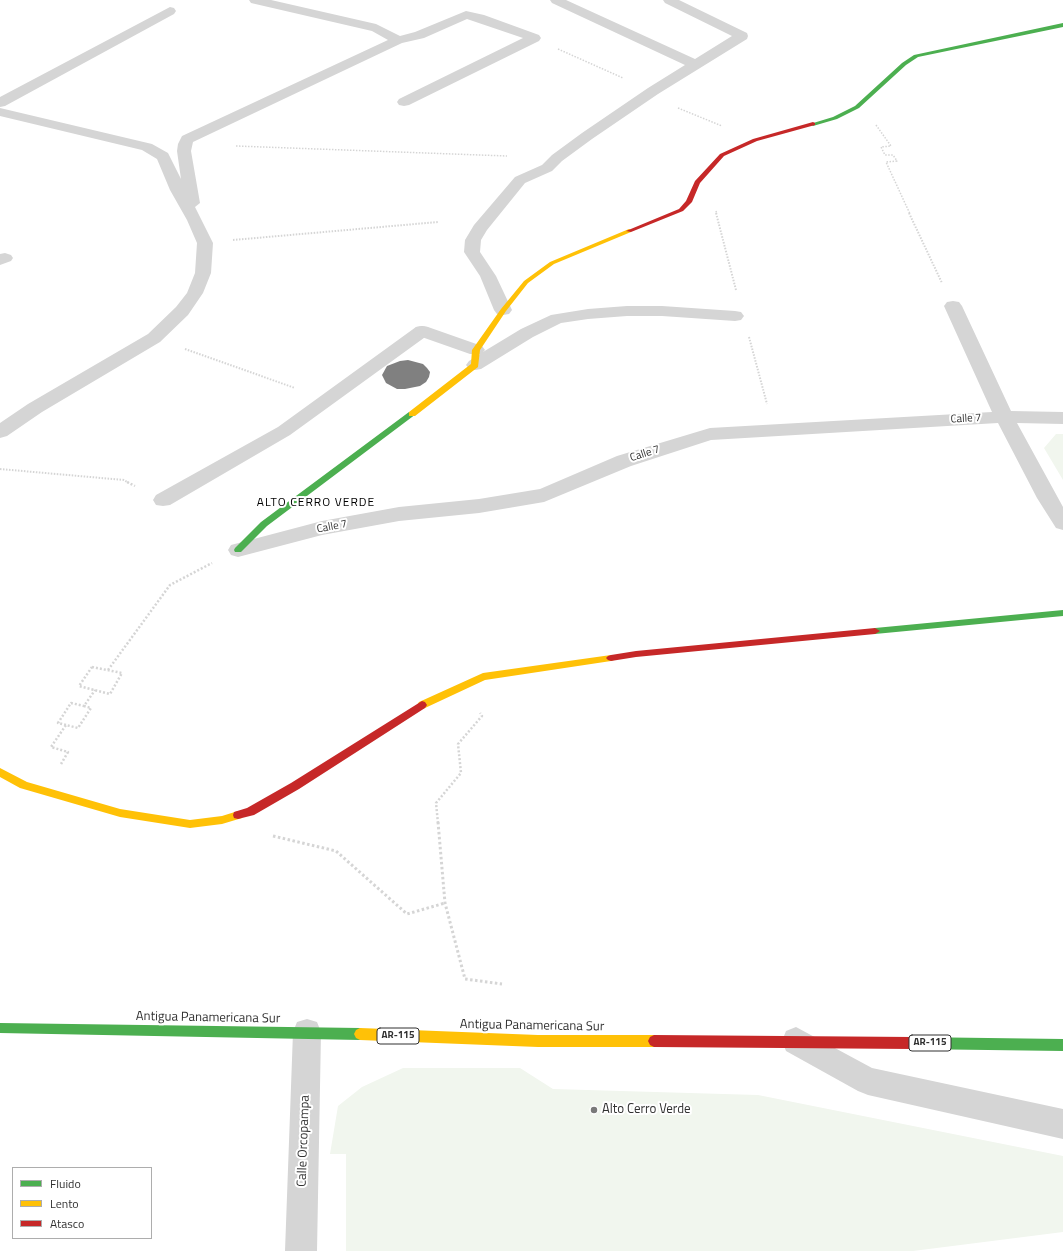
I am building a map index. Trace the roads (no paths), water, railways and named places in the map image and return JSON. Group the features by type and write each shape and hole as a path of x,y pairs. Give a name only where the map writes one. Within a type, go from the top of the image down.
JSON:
{"street":[{"path":"255,0 376,28 398,40"},
{"path":"556,0 696,65"},
{"path":"503,310 488,276 472,252 474,240 480,228 492,212 520,180 547,168 557,158 586,136 742,36 669,0"},
{"path":"0,103 170,11"},
{"path":"195,220 184,151 184,144 187,139 398,40 419,35 466,15 480,18 534,38 404,102"},
{"path":"475,357 503,310 526,282 552,263 578,250 681,210 689,202 697,182 722,155 755,140 835,118 857,107 904,64 916,56 1063,25"},
{"path":"0,112 147,147 164,156 178,190 195,220 205,243 203,273 195,293 182,311 154,338 35,408 0,432"},
{"path":"953,306 1004,417 1047,498 1063,523"},
{"path":"238,550 264,524 366,449 475,357 557,320 572,317 627,311 662,311 735,316"},
{"path":"422,331 475,357"},
{"name":"Calle 7","path":"238,550 322,528 398,514 479,506 544,495 624,461 710,434 1004,417 1063,418"},
{"path":"0,772 24,785 120,813 190,824 222,820 250,812 295,786 422,705 484,677 636,654 1063,613"},
{"name":"Antigua Panamericana Sur","path":"0,1028 307,1032 518,1040 796,1041 1063,1045"},
{"name":"Calle Orcopampa","path":"301,1251 307,1032"},
{"path":"796,1041 868,1081 1063,1124"}],"lane":[{"path":"163,500 284,431 422,331"}],"place":[{"name":"Alto Cerro Verde","path":"594,1110"}],"district":[{"name":"ALTO CERRO VERDE","path":"316,503"}]}
